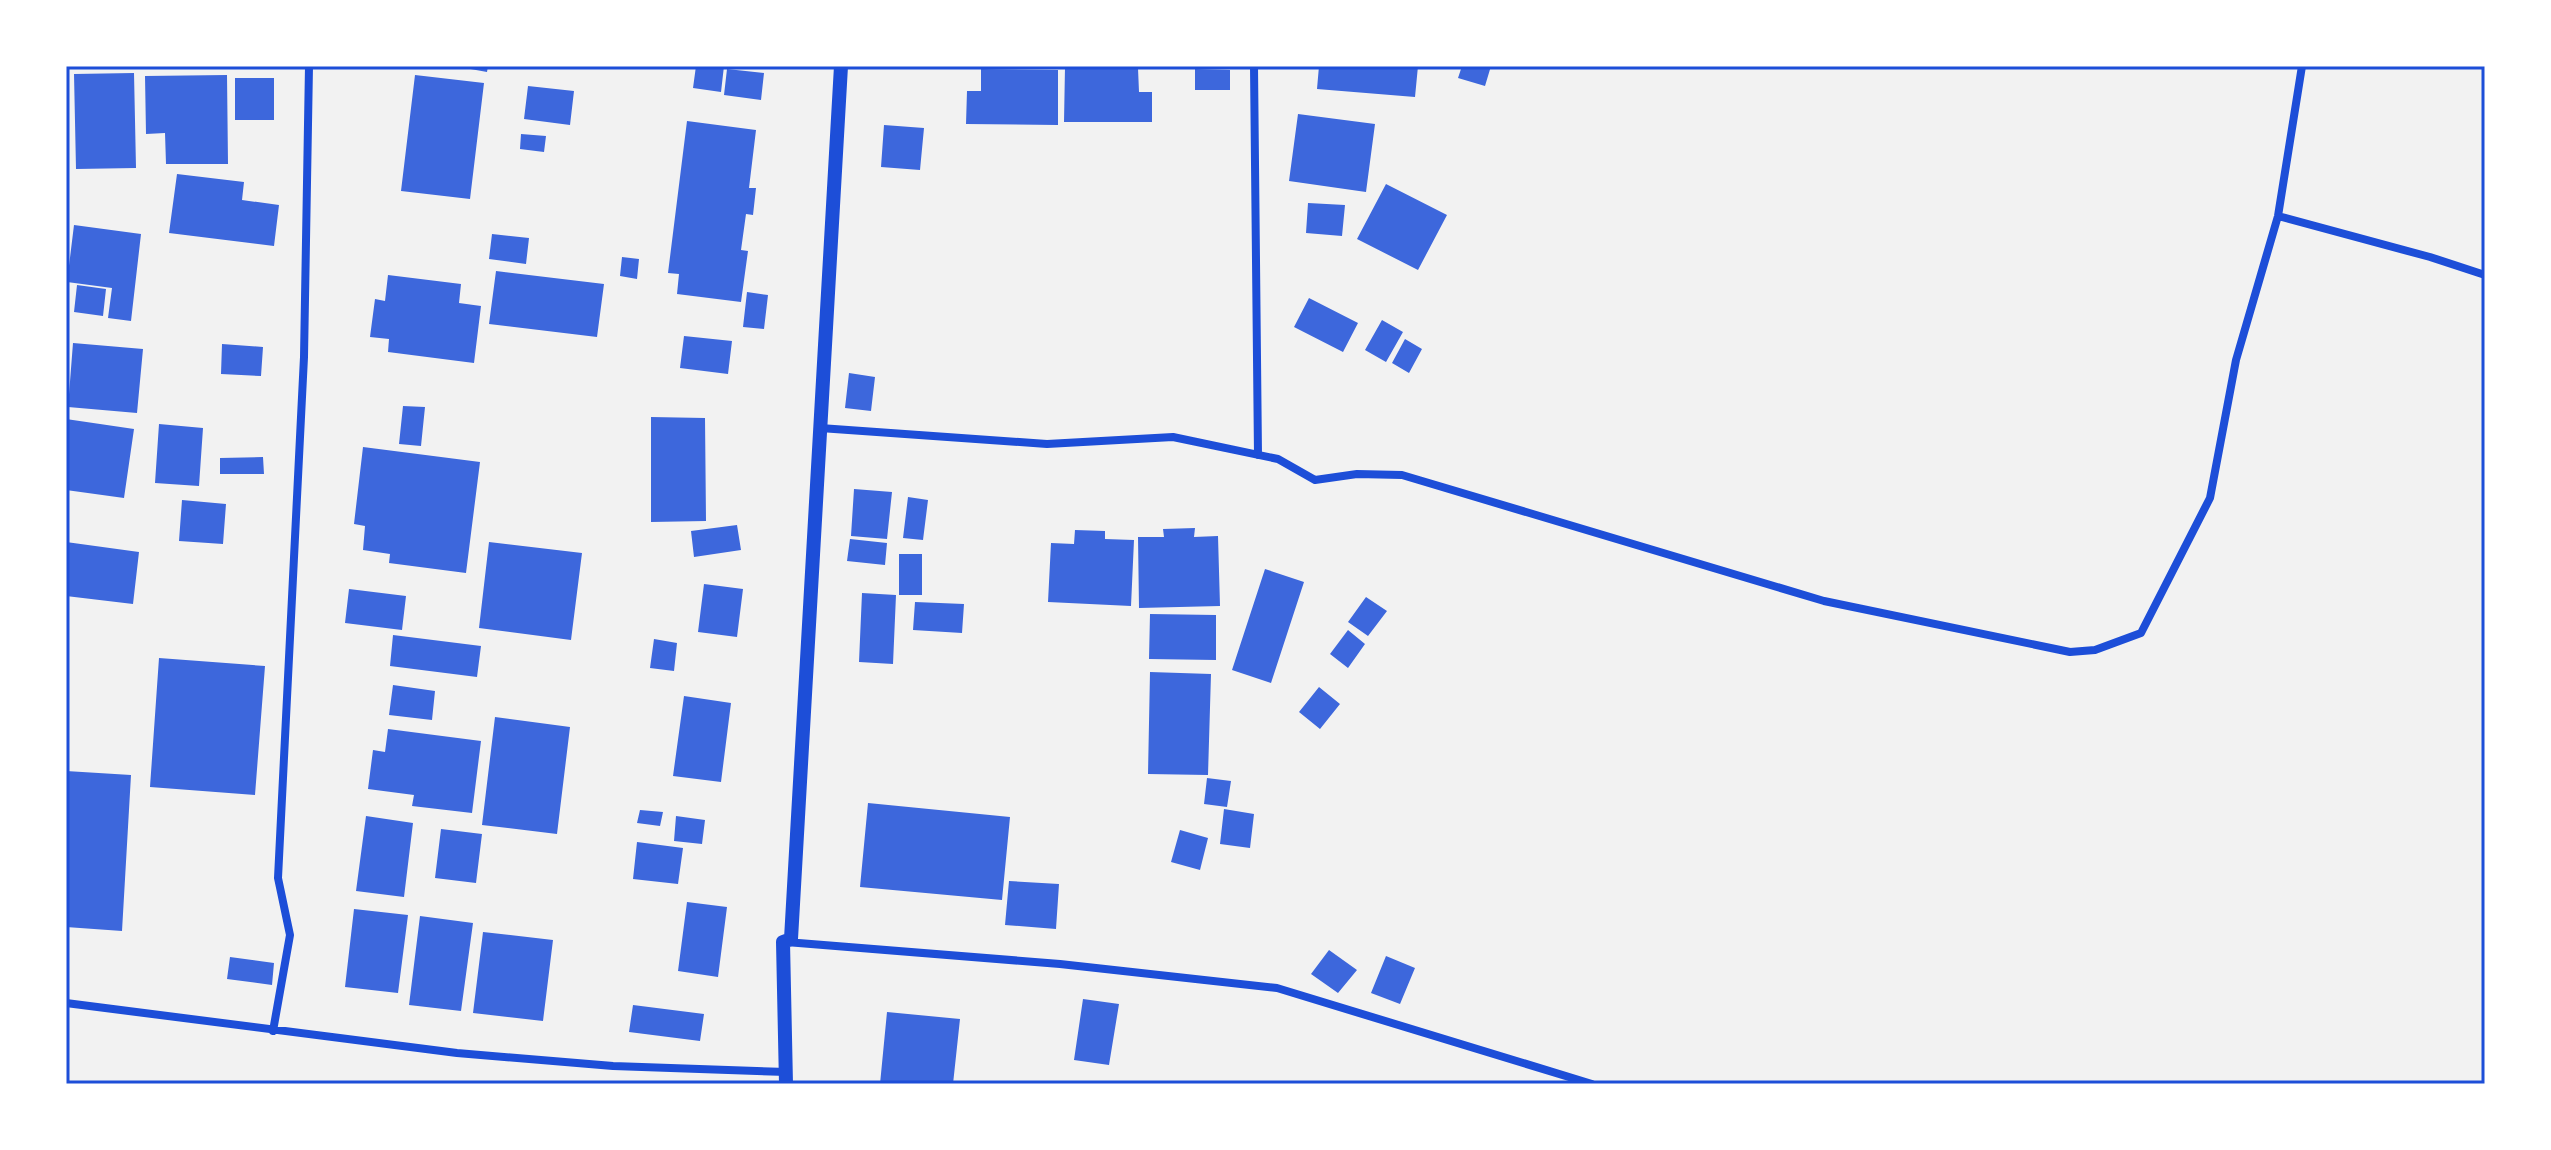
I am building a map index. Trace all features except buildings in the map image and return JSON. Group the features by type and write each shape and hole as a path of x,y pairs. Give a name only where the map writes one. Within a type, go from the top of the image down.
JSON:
{"street":[{"path":"273,1031 290,935 278,878 304,357 309,66"},
{"path":"783,942 791,939 841,66"},
{"path":"1254,66 1258,455"},
{"path":"820,428 1047,444 1173,437 1278,459 1315,480 1357,474 1402,475 1824,601 2070,652 2095,650 2141,633 2210,498 2236,360 2278,216 2302,66"},
{"path":"2278,216 2485,275"},
{"path":"66,1003 273,1031 613,1066 787,1078 783,942"},
{"path":"783,942 1060,964 1277,988 1592,1084"}]}
